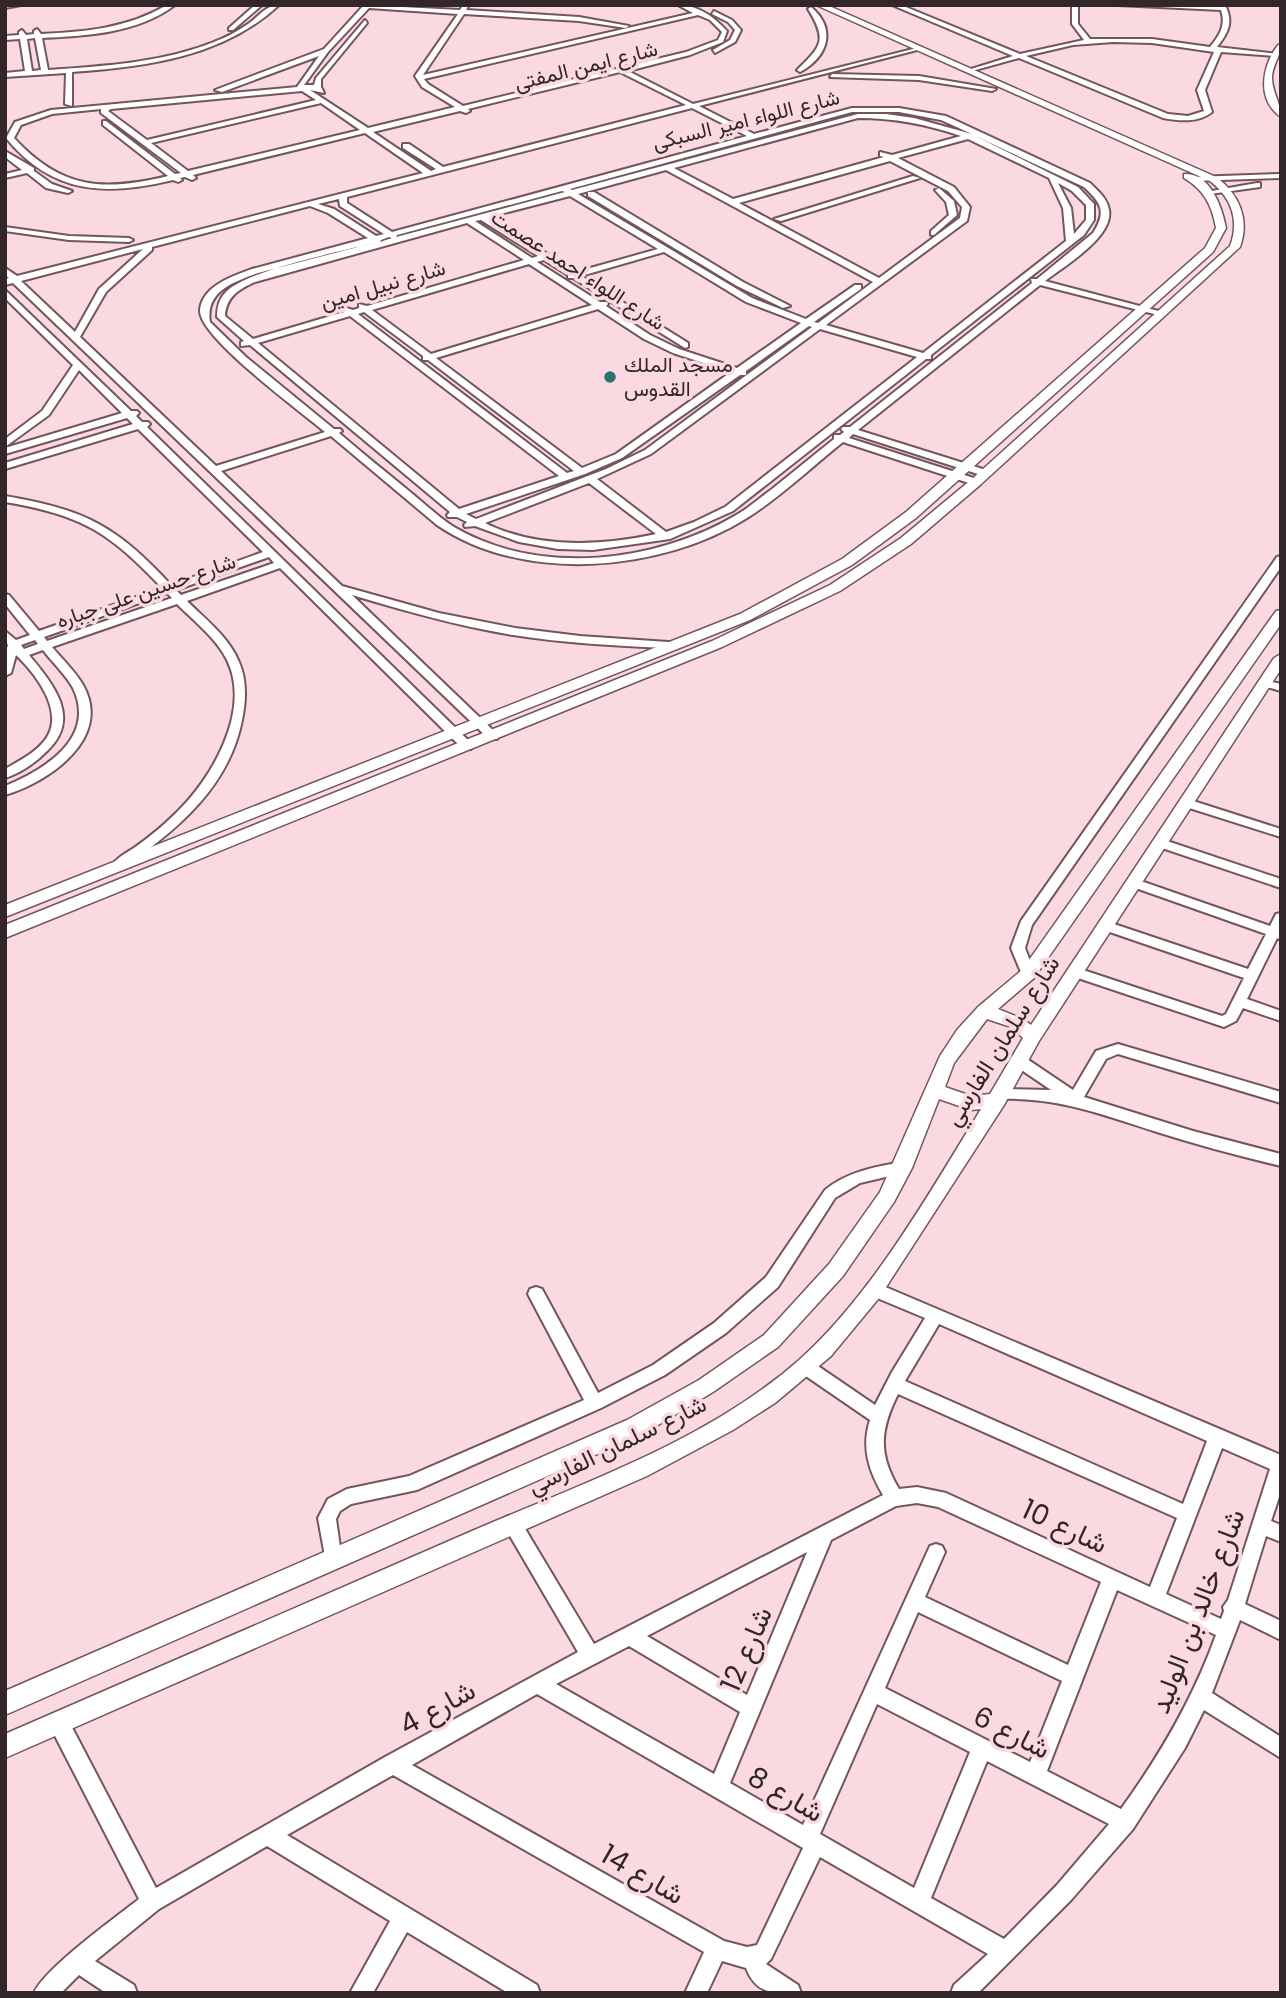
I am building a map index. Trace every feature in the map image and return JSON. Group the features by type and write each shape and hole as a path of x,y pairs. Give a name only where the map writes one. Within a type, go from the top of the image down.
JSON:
{"street":[{"path":"5,6 18,5"},
{"path":"5,36 117,22 148,13 160,5"},
{"path":"37,33 132,23 172,5"},
{"path":"5,74 122,60 174,50 233,28 259,5"},
{"path":"44,69 69,70 136,63 200,49 249,29 276,5"},
{"path":"419,76 465,13 476,5"},
{"name":"شارع ايمن المفتى","path":"638,68 715,51 737,36 736,26 681,5"},
{"path":"895,5 1166,116 1192,118 1208,112 1201,90 1215,50 1226,29 1228,18 1223,7 1121,5"},
{"path":"1075,5 1075,24 1088,41"},
{"path":"5,932 493,736 758,626 835,588 906,541 1235,247 1240,237 1236,209 1227,190 1213,179 968,70 811,6"},
{"path":"803,73 825,43 825,32 811,6"},
{"path":"317,84 372,7"},
{"path":"300,86 326,51 372,7 579,19 626,26"},
{"path":"419,76 696,10"},
{"path":"469,64 696,10"},
{"name":"شارع ايمن المفتى","path":"177,180 624,72 703,50 721,41 725,32 723,27 696,10"},
{"path":"465,13 611,29"},
{"path":"430,74 465,13"},
{"path":"37,33 44,69"},
{"path":"22,35 29,71"},
{"path":"968,70 1088,41 1139,39 1215,50 1276,53 1267,85 1281,114"},
{"path":"8,275 129,240 682,100 706,102 803,73 907,47"},
{"path":"5,911 668,645 746,617 848,562 911,515 1149,305 1216,241 1222,228 1210,192 1192,179 992,89 907,47 694,101 308,205 156,243 8,275"},
{"path":"216,91 326,51"},
{"path":"638,68 694,101 763,136"},
{"path":"69,70 69,104"},
{"path":"5,74 29,71"},
{"path":"624,72 682,100"},
{"path":"803,73 906,77 992,89"},
{"path":"430,74 438,85 470,109"},
{"path":"419,76 470,109"},
{"path":"12,118 32,110 69,104 110,103 317,84 429,173"},
{"path":"177,180 88,187 61,181 39,166 10,138 14,128 41,114 216,91 300,86 318,100 442,170"},
{"path":"145,140 318,100"},
{"path":"706,102 763,136"},
{"path":"110,103 104,110 190,176"},
{"path":"86,108 177,180"},
{"name":"شارع اللواء امير السبكى","path":"852,110 899,110 930,114 968,133 1074,189 1090,204 1090,220 1023,278 729,509 666,537 611,544 554,544 515,538 475,523 457,513 245,340 221,317 220,309 230,293 240,285 269,274 393,236 852,110"},
{"path":"734,199 968,133"},
{"name":"شارع اللواء امير السبكى","path":"378,241 256,271 216,290 204,306 203,314 212,330 454,531 512,551 557,558 617,558 673,548 730,525 1047,275 1107,222 1107,206 1087,185 968,133"},
{"name":"شارع اللواء امير السبكى","path":"393,236 468,220 572,188 665,166 763,136"},
{"path":"5,153 24,169 57,189 87,194 127,193 177,180"},
{"path":"454,531 648,452 823,323 953,215 954,208 947,196 882,157"},
{"path":"437,519 566,477 586,475 635,447 810,319 880,278 959,225 966,213 962,200 951,189 882,157"},
{"path":"676,163 734,199 880,278"},
{"path":"5,173 39,166"},
{"path":"665,166 778,219 880,278"},
{"path":"1049,176 1068,207 1072,223 1070,240"},
{"path":"1192,179 1281,176"},
{"path":"778,219 916,178"},
{"path":"1210,192 1281,183"},
{"path":"572,188 664,250 749,300 940,360"},
{"path":"572,188 740,284 810,319"},
{"path":"343,196 343,204 393,236"},
{"path":"308,205 331,211 378,241"},
{"name":"شارع اللواء احمد عصمت","path":"481,216 571,276 660,344 751,376"},
{"name":"شارع اللواء احمد عصمت","path":"468,220 527,259 679,343 760,369"},
{"path":"5,229 69,238 129,240"},
{"path":"76,337 102,292 132,261 156,243"},
{"path":"571,276 664,250"},
{"name":"شارع نبيل امين","path":"229,344 540,255"},
{"path":"1031,271 1165,310"},
{"path":"8,275 342,588 493,736"},
{"path":"1023,278 1149,305"},
{"path":"5,293 467,746"},
{"path":"411,359 601,301"},
{"path":"363,306 666,537"},
{"path":"348,311 566,477"},
{"path":"823,323 948,354"},
{"path":"5,444 46,413 78,364"},
{"path":"5,451 149,408"},
{"path":"5,466 160,419"},
{"path":"211,467 347,423"},
{"path":"835,425 961,471"},
{"path":"825,434 980,477"},
{"path":"5,499 58,509 109,531 170,589 232,658 240,694 235,729 219,769 189,809 145,847 118,864"},
{"name":"شارع حسين على جباره","path":"41,641 170,589 271,553"},
{"path":"1028,974 1018,948 1026,924 1281,559"},
{"name":"شارع حسين على جباره","path":"18,649 179,600 282,564"},
{"path":"342,588 416,611 495,629 579,640 668,645"},
{"path":"5,597 78,686 86,702 86,720 79,738 66,754 48,769 5,791"},
{"name":"شارع سلمان الفارسي","path":"5,1703 635,1427 706,1386 771,1341 836,1270 887,1197 951,1052 984,1011 1028,974 1281,614"},
{"path":"5,634 53,693 59,706 60,719 56,732 45,746 30,760 5,774"},
{"path":"5,673 18,649"},
{"name":"شارع سلمان الفارسي","path":"5,1746 639,1469 756,1404 806,1367 876,1290 999,1097 1074,972 1187,803 1272,686 1281,658"},
{"path":"1187,803 1281,833"},
{"path":"1161,843 1281,884"},
{"path":"1135,883 1277,933"},
{"path":"1074,972 1219,1022 1229,1020 1251,975 1277,933 1281,917"},
{"path":"1106,926 1251,975"},
{"path":"1239,1001 1281,1016"},
{"path":"984,1011 1007,1018 1033,1037"},
{"path":"1076,1098 1101,1055 1118,1049 1281,1098"},
{"path":"1019,1061 1076,1098"},
{"path":"933,1090 971,1103 1041,1093 1076,1098 1198,1139 1281,1160"},
{"path":"332,1561 327,1518 334,1505 347,1497 411,1484 595,1403 659,1370 730,1319 772,1282 838,1187 863,1176 902,1168"},
{"path":"876,1290 1280,1464"},
{"path":"536,1294 595,1403"},
{"path":"886,1501 874,1443 878,1416 935,1316"},
{"path":"806,1367 878,1416"},
{"path":"895,1385 1188,1514"},
{"path":"1155,1598 1217,1438"},
{"name":"شارع خالد بن الوليد","path":"962,1993 1085,1872 1126,1822 1165,1764 1200,1697 1280,1464"},
{"name":"شارع 10","path":"886,1501 917,1495 940,1499 1224,1630"},
{"name":"شارع 4","path":"45,1993 77,1962 152,1902 392,1764 886,1501"},
{"path":"512,1523 591,1656"},
{"path":"1260,1525 1281,1534"},
{"name":"شارع 12","path":"718,1788 825,1532"},
{"path":"790,1993 759,1974 753,1959 764,1952 873,1692 936,1552"},
{"path":"1035,1775 1112,1578"},
{"path":"914,1601 1073,1677"},
{"path":"1232,1607 1281,1631"},
{"path":"629,1636 751,1708"},
{"name":"شارع 8","path":"537,1685 1006,1952"},
{"name":"شارع 6","path":"873,1692 1126,1822"},
{"path":"1200,1697 1281,1748"},
{"path":"59,1723 152,1902"},
{"path":"919,1902 982,1748"},
{"name":"شارع 14","path":"392,1764 717,1948 753,1959"},
{"path":"267,1835 529,1993"},
{"path":"361,1993 404,1917"},
{"path":"696,1993 717,1948"},
{"path":"77,1962 126,1993"}],"place":[{"name":"مسجد الملك القدوس","path":"610,377"}]}
